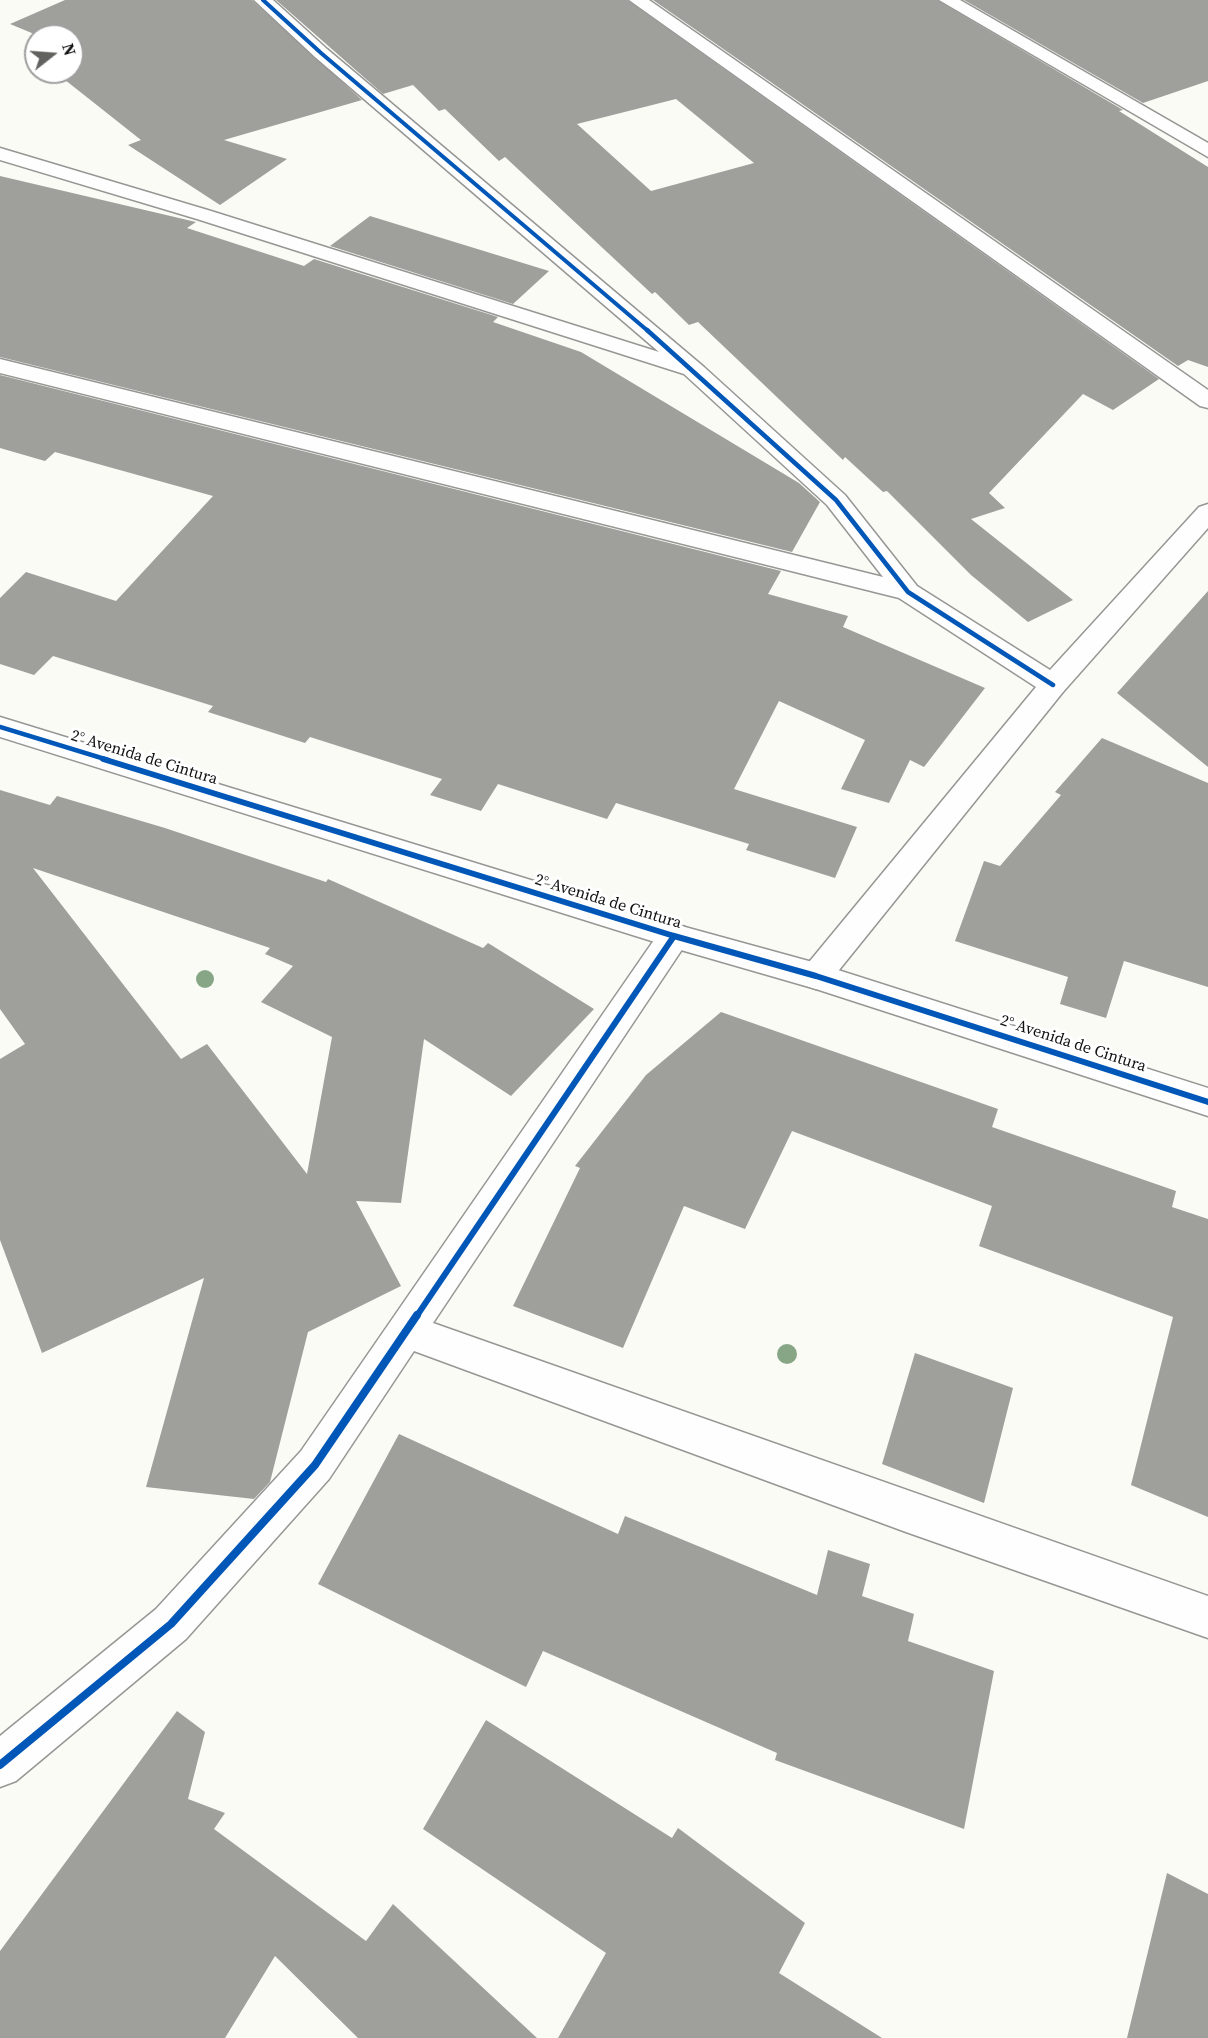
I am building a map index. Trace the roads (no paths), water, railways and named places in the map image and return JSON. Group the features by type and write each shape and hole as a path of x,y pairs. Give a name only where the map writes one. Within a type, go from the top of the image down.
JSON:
{"street":[{"path":"263,0 321,53 696,372 836,500 908,592"},
{"path":"638,0 1208,401"},
{"path":"948,0 1208,151"},
{"path":"0,154 204,215 696,372"},
{"path":"0,366 908,592 1053,685"},
{"path":"816,976 1053,685 1208,512"},
{"name":"2° Avenida de Cintura","path":"0,727 674,936 816,976 1208,1102"},
{"path":"0,1765 171,1624 315,1465 674,936"},
{"path":"406,1331 906,1512 1208,1617"}]}
